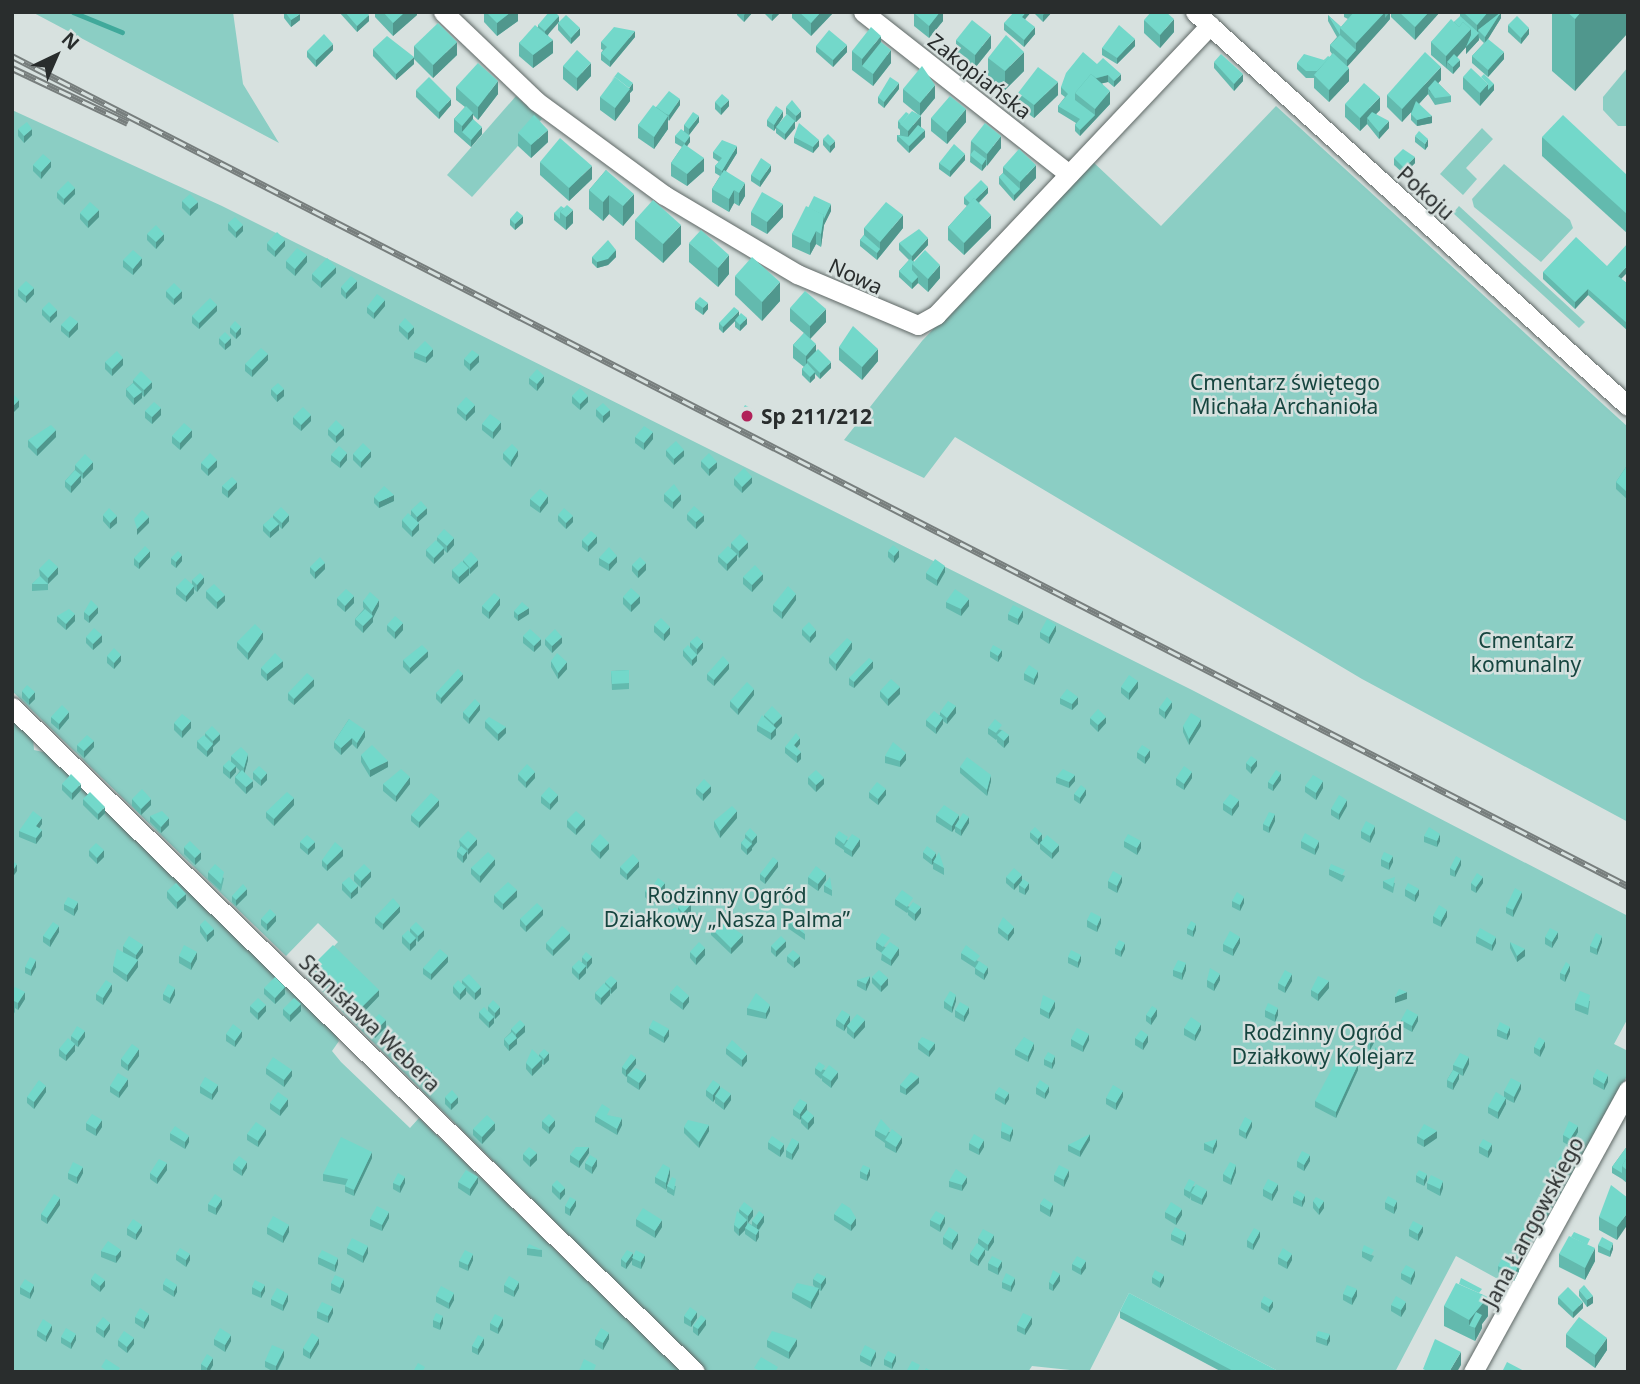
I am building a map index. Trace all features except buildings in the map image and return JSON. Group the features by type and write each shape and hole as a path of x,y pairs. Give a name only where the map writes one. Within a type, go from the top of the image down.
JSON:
{"street":[{"name":"Nowa","path":"443,12 536,101 664,195 797,274 907,324 936,315 1069,174 1202,19"},
{"name":"Zakopiańska","path":"863,12 1069,174"},
{"name":"Pokoju","path":"1202,19 1628,406"},
{"name":"Stanisława Webera","path":"12,707 695,1372"},
{"name":"Jana Łangowskiego","path":"1473,1372 1628,1090"}],"green space":[{"path":"32,12 233,12 243,84 279,143"},
{"path":"1628,67 1628,126 1618,126 1603,110 1603,97"},
{"path":"516,96 542,119 472,197 447,175"},
{"name":"Cmentarz świętego Michała Archanioła","path":"1276,106 1628,427 1628,822 1362,679 955,437 924,478 844,440 922,341 1092,161 1161,226"},
{"name":"Rodzinny Ogród Działkowy „Nasza Palma”","path":"12,110 222,206 1192,690 1628,916 1628,1018 1614,1044 1628,1051 1628,1074 1516,1289 1456,1256 1395,1372 1280,1372 1129,1293 1089,1372 1032,1366 1028,1372 707,1372 306,976 338,942 318,923 286,956 12,691"},
{"path":"1482,128 1493,139 1466,168 1477,179 1463,195 1440,174"},
{"path":"1504,164 1570,220 1573,228 1541,262 1474,207 1472,199"},
{"path":"1459,206 1585,322 1579,328 1453,213"},
{"path":"12,716 33,737 34,750 48,753 335,1033 339,1041 332,1051 341,1062 410,1128 419,1118 682,1372 12,1372"}],"waterway":[{"path":"73,12 122,32"}],"railway":[{"path":"12,56 1628,886"},
{"path":"12,68 128,123"}],"place":[{"name":"Sp 211/212","path":"747,416"}],"park label":[{"name":"Cmentarz komunalny","path":"1526,652"},
{"name":"Rodzinny Ogród Działkowy Kolejarz","path":"1323,1044"}]}
